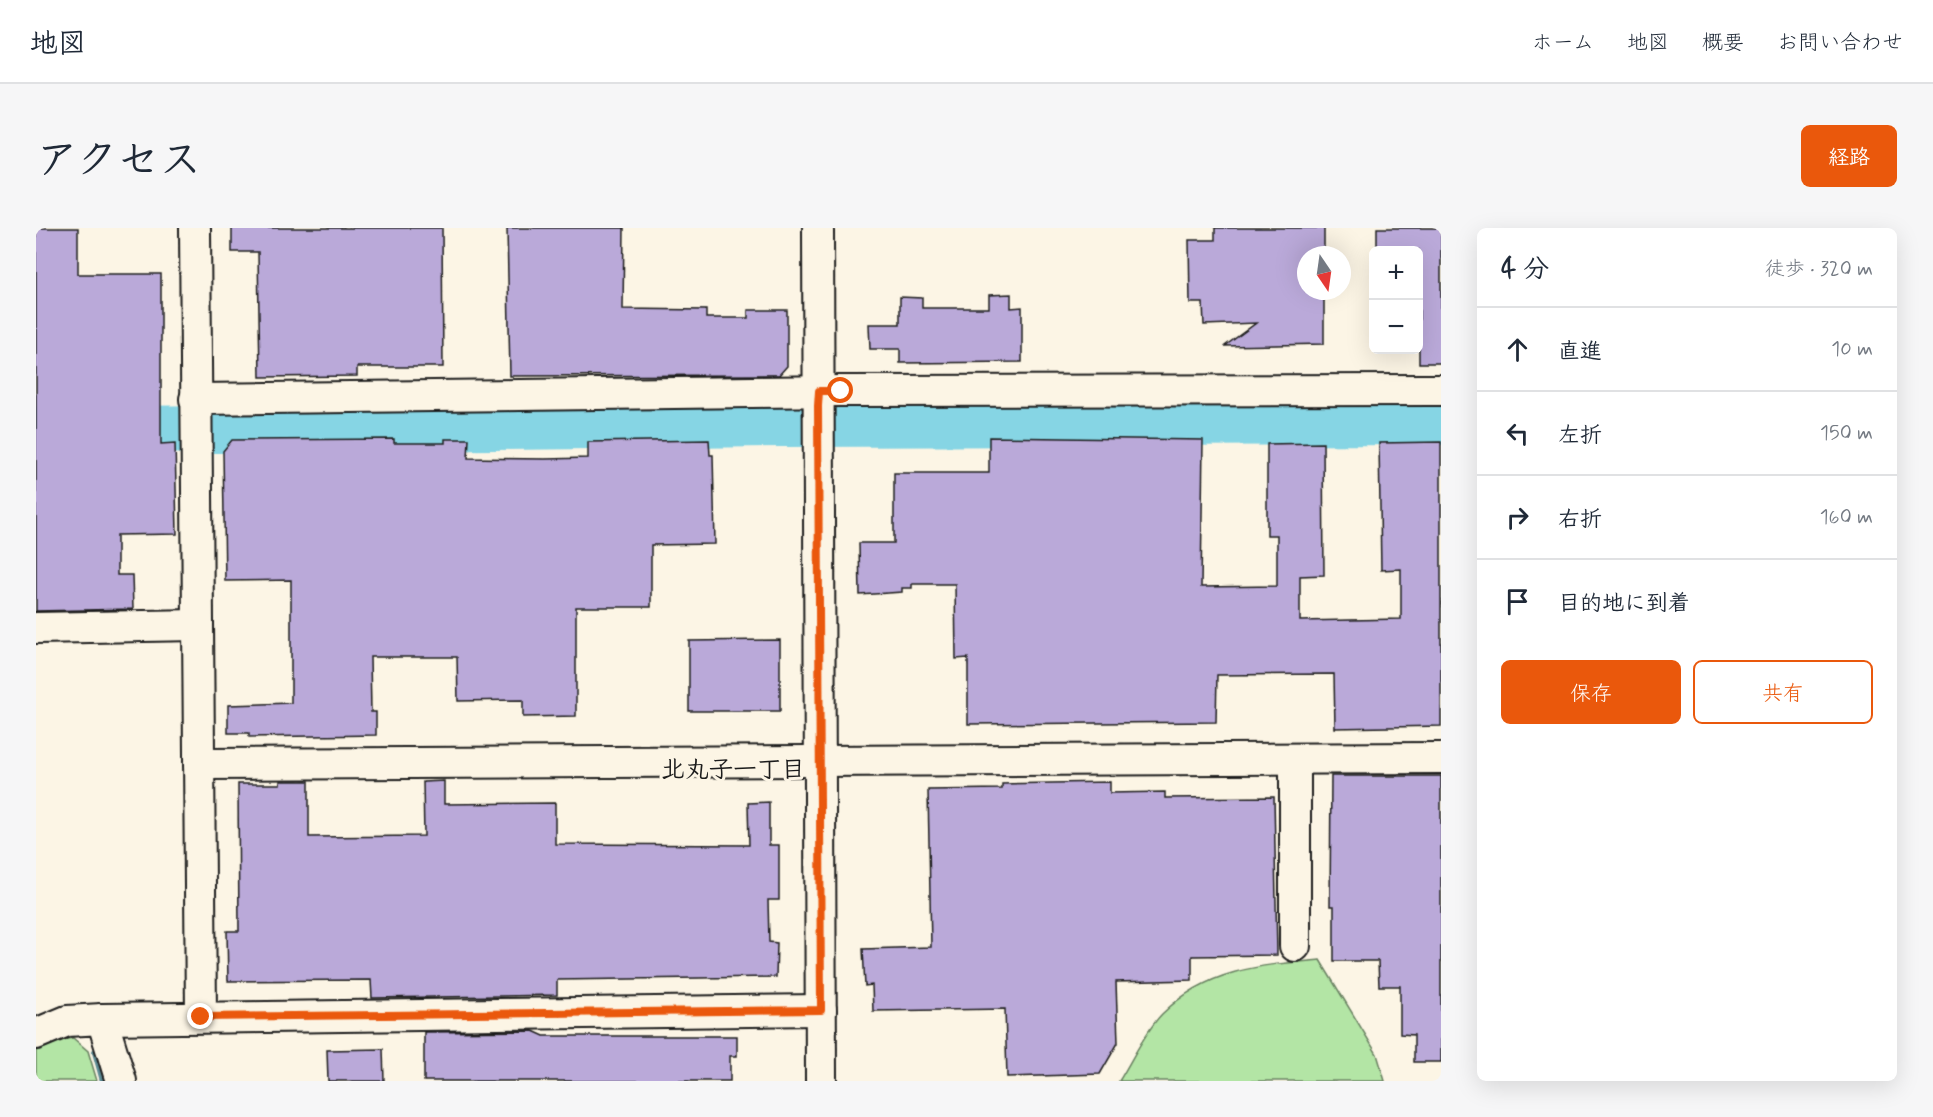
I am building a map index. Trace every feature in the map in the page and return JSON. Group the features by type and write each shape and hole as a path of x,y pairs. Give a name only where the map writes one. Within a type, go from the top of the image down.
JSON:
{"street":[{"path":"195,228 201,1017"},
{"path":"818,228 821,1081"},
{"path":"196,420 818,399 1441,390"},
{"path":"36,628 197,625"},
{"path":"199,764 1441,758"},
{"path":"1295,759 1295,946"},
{"path":"36,1034 67,1020 821,1010"},
{"path":"102,1019 121,1081"}],"green space":[{"path":"1320,960 1377,1054 1385,1081 1119,1081 1156,1021 1179,999 1197,987 1216,978 1256,967"},
{"path":"73,1038 88,1051 97,1081 36,1081 36,1051 55,1041"}],"building":[{"path":"36,228 78,228 78,274 161,274 161,444 175,443 177,534 117,535 117,575 132,575 133,609 36,611"},
{"path":"232,228 442,228 443,367 357,367 357,376 260,377 258,252 232,252"},
{"path":"507,228 624,228 623,309 706,310 706,318 748,318 748,310 787,310 787,366 779,375 510,376"},
{"path":"1215,228 1324,228 1324,246 1297,246 1297,300 1324,300 1324,344 1225,346 1256,323 1204,325 1203,303 1190,303 1189,240 1215,240"},
{"path":"1377,228 1441,228 1441,363 1419,363 1419,354 1423,354 1423,246 1377,246"},
{"path":"1011,294 1011,308 1022,307 1022,362 900,363 900,349 870,349 869,324 900,324 900,297 922,298 922,308 989,308 989,295"},
{"path":"989,437 1203,440 1201,587 1277,586 1277,535 1267,535 1267,444 1323,443 1324,575 1300,576 1300,621 1401,619 1401,569 1381,570 1379,443 1441,442 1441,726 1335,728 1334,674 1217,675 1216,722 968,724 968,658 956,659 955,584 912,584 912,588 902,588 902,592 860,595 859,543 894,543 894,473 989,473"},
{"path":"394,439 394,443 445,443 445,439 469,439 468,458 545,459 588,458 588,442 709,440 710,455 713,455 715,544 651,545 651,607 576,607 576,716 523,717 523,700 458,701 457,657 370,657 371,712 376,712 376,735 249,737 249,733 228,733 228,705 291,703 291,580 225,581 223,451 232,440"},
{"path":"780,640 780,711 689,711 689,641"},
{"path":"1331,776 1441,776 1441,1062 1414,1062 1414,1035 1400,1034 1400,986 1379,986 1378,961 1334,961 1334,906 1330,906"},
{"path":"280,781 309,781 309,837 424,836 423,782 444,781 444,804 555,803 555,844 749,845 748,803 769,802 769,845 779,845 779,900 768,900 769,942 777,943 776,977 557,980 557,995 372,998 371,980 228,981 227,931 239,931 238,784 280,784"},
{"path":"1110,782 1110,793 1165,792 1165,798 1274,797 1277,955 1192,956 1192,980 1116,982 1118,1043 1100,1074 1007,1077 1005,1009 873,1011 872,985 865,986 863,949 931,947 928,790 1002,789 1002,784"},
{"path":"533,1031 544,1036 737,1036 737,1056 730,1056 730,1081 424,1081 424,1032"},
{"path":"383,1049 384,1081 328,1081 327,1050"}],"waterway":[{"path":"36,431 780,423 1441,421"},
{"path":"96,1052 104,1081"}],"district":[{"name":"北丸子一丁目","path":"733,770"}],"route":[{"path":"201,1017 821,1010 818,406 819,391 841,391"}]}
